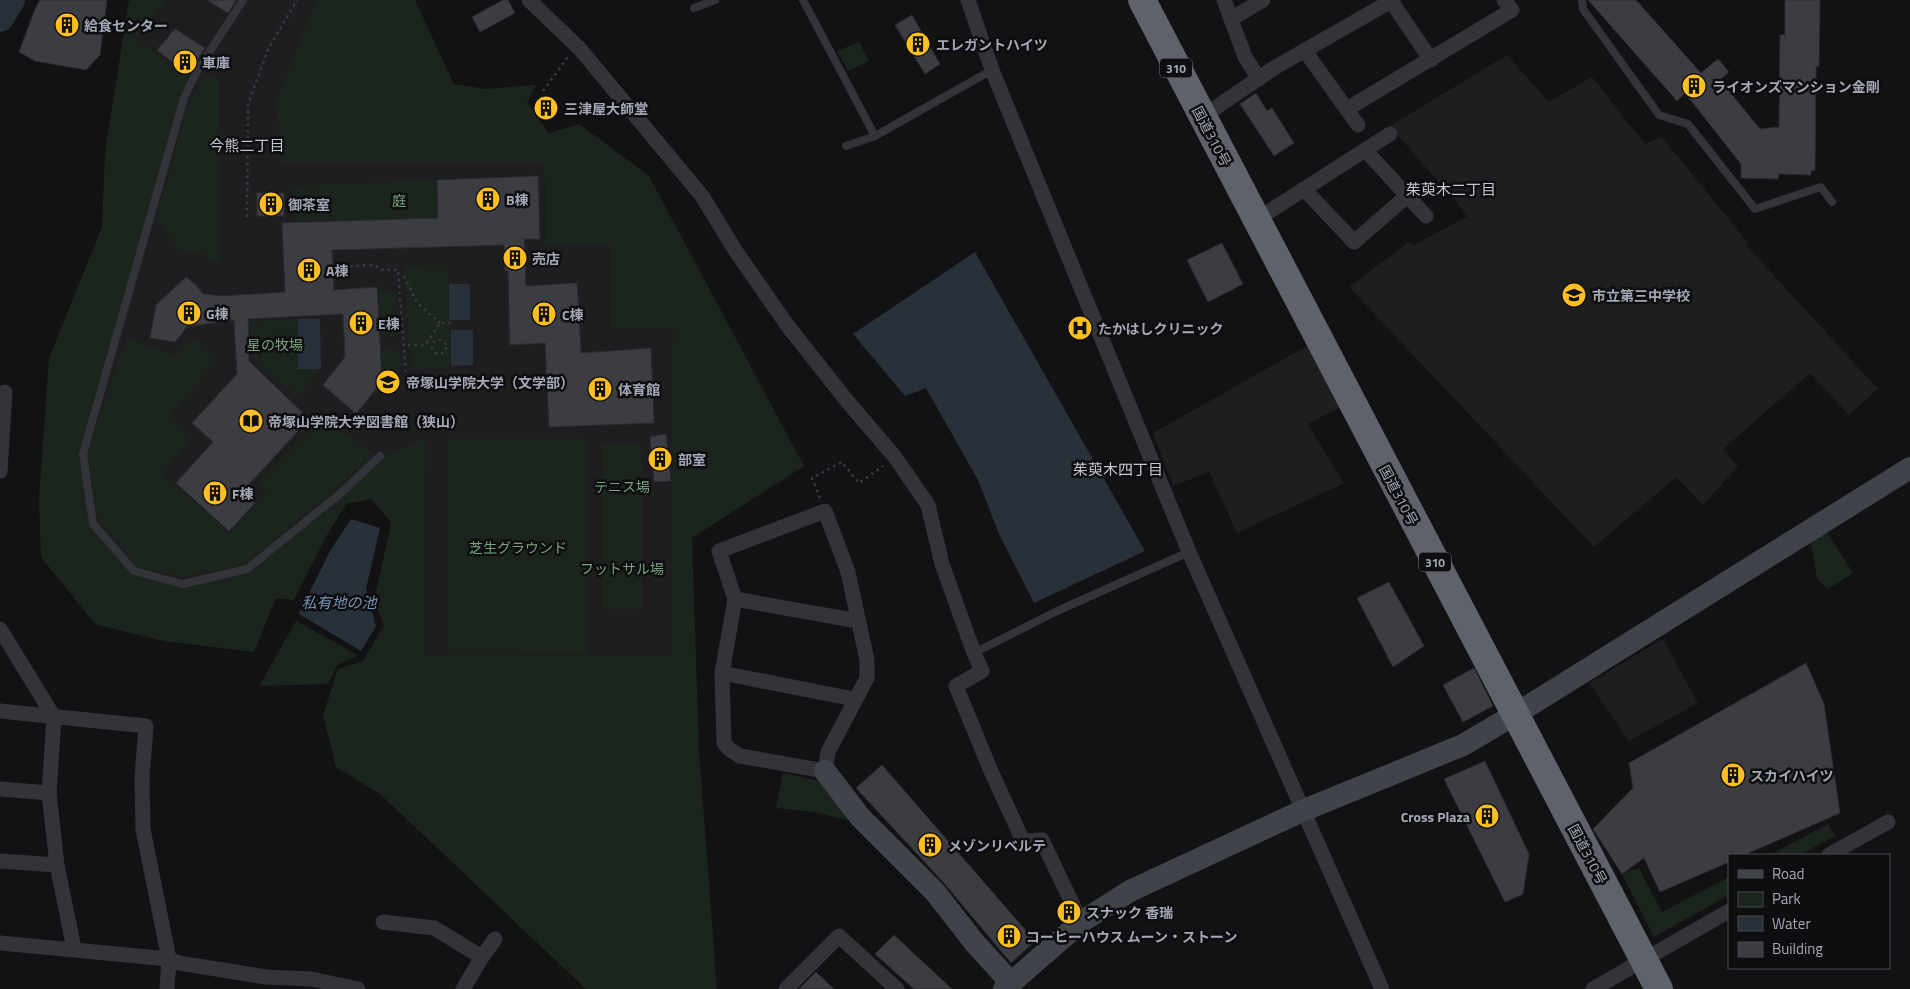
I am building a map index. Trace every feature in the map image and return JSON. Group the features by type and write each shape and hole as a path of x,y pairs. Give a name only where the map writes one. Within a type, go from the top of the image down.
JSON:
{"highway":[{"name":"国道310号","path":"1142,0 1514,715 1659,989"}],"street":[{"path":"529,0 580,49 702,196 736,250 787,324 847,401 895,457 928,505 942,564 982,671 956,686 971,725 1023,841 1042,840 1081,922"},
{"path":"968,0 992,70 1189,552 1382,989"},
{"path":"1224,0 1245,57 1259,78"},
{"path":"1231,19 1263,0"},
{"path":"1347,109 1512,10 1504,0"},
{"path":"1202,117 1259,78 1306,52 1388,1 1431,60"},
{"path":"1306,52 1358,125"},
{"path":"1256,220 1390,134"},
{"path":"1365,150 1426,216"},
{"path":"1304,189 1354,242 1407,196"},
{"path":"0,471 6,392"},
{"path":"824,772 828,752 854,699 867,678 867,660 848,572 825,511 719,551 735,599 722,673 724,743 729,749 740,756 824,772 860,817 935,892 1008,986 1081,922 1130,890 1302,811 1462,745 1514,715 1910,468"},
{"path":"735,599 858,621"},
{"path":"2,635 54,717 49,793 57,865 74,949"},
{"path":"722,673 854,699"},
{"path":"0,711 146,726 142,778 143,829 169,959 167,989"},
{"path":"0,789 49,793"},
{"path":"1831,854 1888,822"},
{"path":"0,862 57,865"},
{"path":"1593,989 1728,912"},
{"path":"383,922 434,928 482,957"},
{"path":"786,989 839,936 897,989"},
{"path":"464,989 482,957 495,939"},
{"path":"0,943 169,959 179,964 265,983 311,979 358,989"}],"lane":[{"path":"243,0 196,71 184,98 83,454 93,524 134,571 183,584 246,569 341,493 380,456"},
{"path":"694,8 715,0"},
{"path":"803,0 875,136"},
{"path":"1582,0 1584,9 1659,116 1688,124 1755,209 1821,187 1832,202"},
{"path":"846,146 875,136 992,70"},
{"path":"974,653 1055,612 1189,552"}],"path":[{"path":"247,217 248,104 268,49 297,0"},
{"path":"543,91 559,66"},
{"path":"337,267 374,265 381,270 398,270 406,375"},
{"path":"404,276 417,303 440,323 451,323"},
{"path":"408,345 425,346 440,323"},
{"path":"436,340 443,341 446,344 443,353 433,352 432,345 436,340"},
{"path":"825,511 812,478 842,462 859,483 895,457"}],"shaded area":[{"name":"帝塚山学院大学（文学部）","path":"167,0 317,0 280,162 544,162 545,243 610,243 610,328 673,328 673,656 425,656 426,437 380,458 247,569 183,584 134,571 93,524 83,454 135,38"},
{"name":"市立第三中学校","path":"1507,55 1549,102 1592,77 1645,144 1662,137 1748,243 1746,245 1878,389 1849,415 1810,373 1723,449 1738,466 1703,505 1676,477 1594,547 1349,287 1410,241 1414,245 1468,216 1390,126"},
{"path":"1307,346 1341,407 1308,424 1344,483 1237,533 1209,472 1173,486 1153,433"},
{"path":"1663,639 1698,703 1629,741 1589,683"}],"green space":[{"path":"129,0 167,0 136,38 189,78 83,454 93,524 134,571 183,584 246,569 379,458 426,437 425,656 672,656 673,328 610,328 610,244 545,243 544,162 280,162 277,99 316,0 415,0 454,84 486,89 536,85 527,102 549,133 579,124 649,176 804,466 692,538 699,749 717,989 586,989 380,794 336,767 323,715 338,669 363,661 384,625 374,601 391,523 372,499 346,504 327,535 294,600 276,598 254,652 164,641 95,624 41,557 39,498 49,358 102,227 105,152"},
{"path":"859,42 869,61 848,71 837,51"},
{"path":"204,78 218,78 219,265 196,249 185,255 156,221 188,103"},
{"name":"庭","path":"437,180 438,218 295,223 294,186"},
{"path":"447,265 450,368 410,369 404,266"},
{"path":"396,290 398,336 381,336 378,291"},
{"name":"星の牧場","path":"298,319 299,368 321,369 298,396 251,359 250,322"},
{"path":"195,337 218,360 169,415 193,439 162,473 229,533 267,495 257,483 321,420 376,454 245,565 183,577 137,567 98,518 86,455 127,338 163,352 177,355"},
{"path":"382,350 399,350 400,373 382,373"},
{"name":"芝生グラウンド","path":"448,439 588,439 588,654 448,655"},
{"path":"602,445 642,445 642,609 602,609"},
{"path":"1809,531 1826,531 1853,573 1828,589 1817,579"},
{"path":"296,621 358,655 337,665 328,684 259,686"},
{"path":"783,773 825,782 849,820 813,812 776,808"},
{"path":"1828,824 1835,836 1802,854 1772,854"},
{"path":"1639,868 1662,912 1728,878 1728,896 1654,937 1622,874"}],"water":[{"path":"975,252 1145,551 1034,603 999,534 978,480 926,388 905,396 853,334"},
{"path":"449,284 470,284 470,320 449,320"},
{"path":"298,319 320,319 321,369 298,369"},
{"path":"451,330 473,330 473,365 451,366"},
{"name":"私有地の池","path":"351,519 380,528 366,589 376,626 361,651 299,614 330,551"}],"building":[{"name":"給食センター","path":"40,0 107,0 100,55 86,70 35,61 19,52"},
{"path":"207,0 236,0 228,13"},
{"path":"503,0 508,0 515,13 480,32 472,17"},
{"name":"ライオンズマンション金剛","path":"1588,0 1636,0 1701,73 1718,59 1729,72 1720,80 1760,129 1779,127 1780,35 1785,35 1785,0 1820,0 1819,66 1816,67 1815,170 1811,171 1811,175 1779,174 1778,179 1741,178 1741,164 1685,93 1677,101"},
{"name":"エレガントハイツ","path":"912,15 940,64 925,74 895,25"},
{"name":"車庫","path":"175,29 205,48 188,74 157,50"},
{"path":"1256,93 1267,111 1272,108 1294,143 1274,156 1240,104"},
{"path":"538,176 540,239 524,239 526,286 577,283 581,353 651,348 654,423 549,427 545,343 510,345 508,271 505,271 504,245 332,250 334,290 377,287 382,381 356,414 323,385 345,357 343,314 248,319 249,361 309,419 242,492 255,503 229,531 176,483 213,442 192,423 237,374 234,320 187,327 175,342 150,338 156,305 186,277 203,294 223,296 285,292 282,223 438,218 437,180"},
{"name":"御茶室","path":"257,193 284,193 284,216 257,216"},
{"path":"1222,243 1243,284 1208,302 1187,260"},
{"name":"部室","path":"666,434 671,481 654,482 650,437"},
{"path":"1389,582 1424,646 1393,667 1357,598"},
{"name":"スカイハイツ","path":"1806,663 1824,704 1840,813 1746,854 1728,854 1728,862 1660,892 1644,858 1622,874 1593,829 1633,788 1629,763"},
{"path":"1474,668 1493,706 1463,722 1443,685"},
{"name":"Cross Plaza","path":"1485,761 1529,854 1523,894 1505,902 1444,779"},
{"name":"メゾンリベルテ","path":"882,765 1035,941 1011,963 944,883 856,788"},
{"path":"894,935 952,989 914,989 875,954"},
{"path":"816,972 834,989 799,989"}],"waterway":[{"path":"0,18 11,0"}],"place":[{"name":"給食センター","path":"67,25"},
{"name":"エレガントハイツ","path":"918,44"},
{"name":"車庫","path":"185,62"},
{"name":"ライオンズマンション金剛","path":"1694,86"},
{"name":"三津屋大師堂","path":"546,108"},
{"name":"B棟","path":"488,199"},
{"name":"御茶室","path":"271,204"},
{"name":"売店","path":"515,258"},
{"name":"A棟","path":"309,270"},
{"name":"市立第三中学校","path":"1574,295"},
{"name":"G棟","path":"189,313"},
{"name":"C棟","path":"544,314"},
{"name":"E棟","path":"361,323"},
{"name":"たかはしクリニック","path":"1080,328"},
{"name":"帝塚山学院大学（文学部）","path":"388,382"},
{"name":"体育館","path":"600,389"},
{"name":"帝塚山学院大学図書館（狭山）","path":"251,421"},
{"name":"部室","path":"660,459"},
{"name":"F棟","path":"215,493"},
{"name":"スカイハイツ","path":"1733,775"},
{"name":"Cross Plaza","path":"1487,816"},
{"name":"メゾンリベルテ","path":"930,845"},
{"name":"スナック 香瑞","path":"1069,912"},
{"name":"コーヒーハウス ムーン・ストーン","path":"1009,936"}],"district":[{"name":"今熊二丁目","path":"247,145"},
{"name":"茱萸木二丁目","path":"1451,189"},
{"name":"茱萸木四丁目","path":"1118,469"}],"park label":[{"name":"テニス場","path":"622,486"},
{"name":"フットサル場","path":"622,568"}]}
